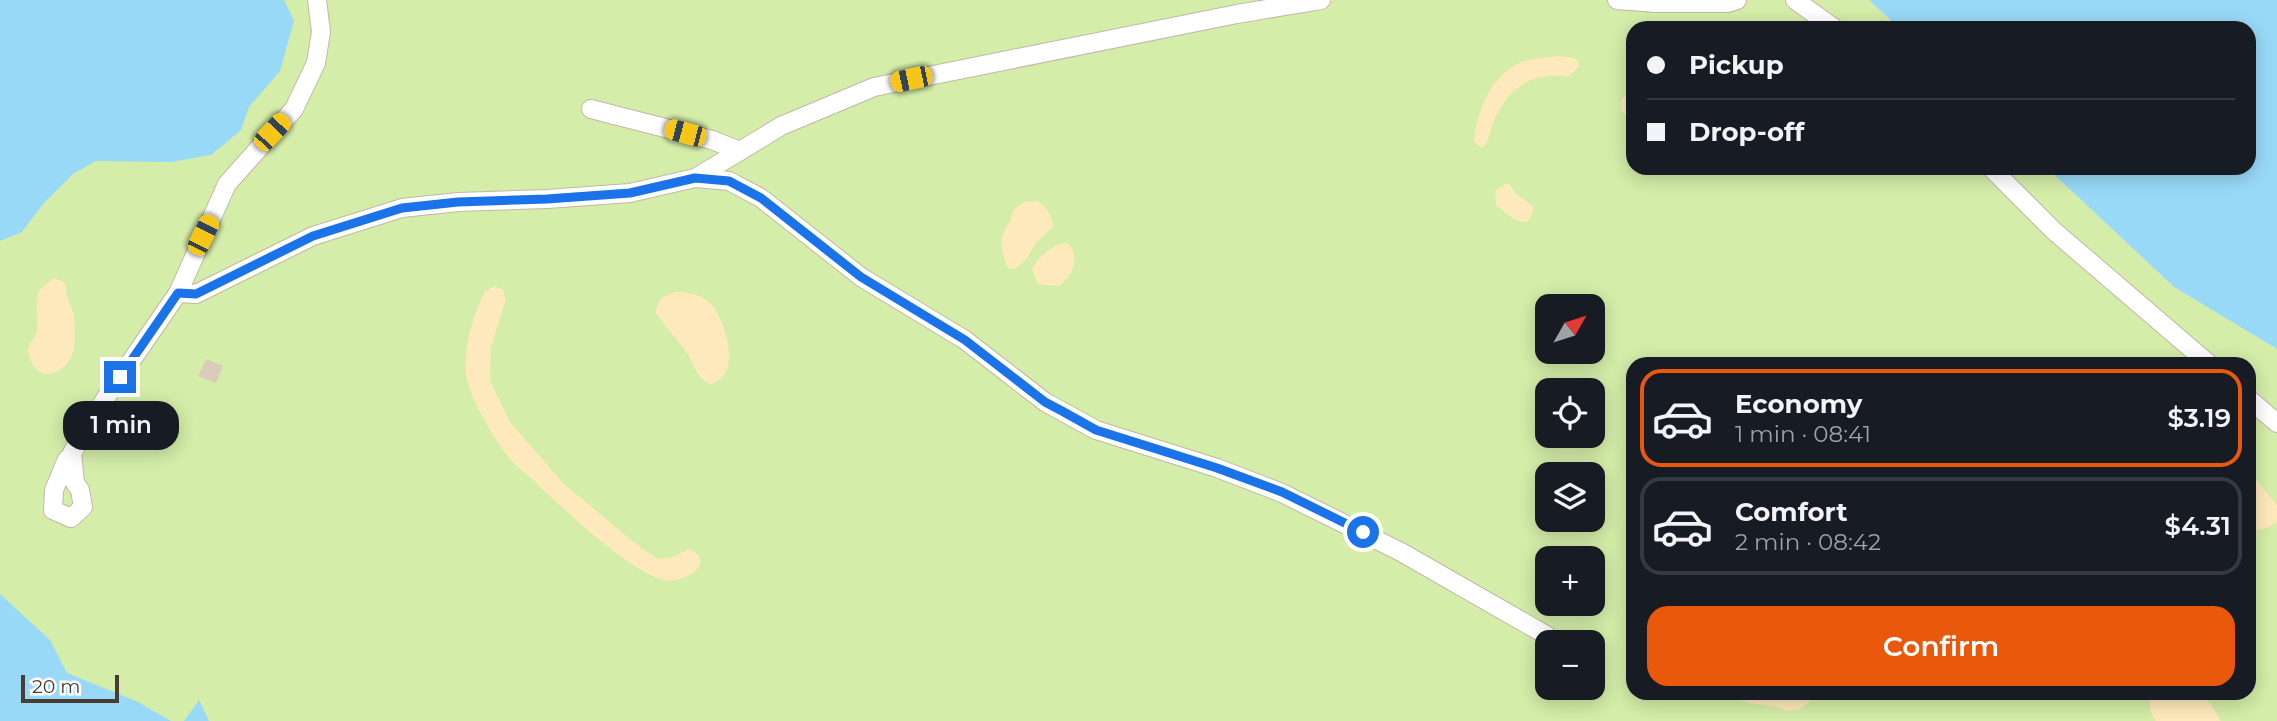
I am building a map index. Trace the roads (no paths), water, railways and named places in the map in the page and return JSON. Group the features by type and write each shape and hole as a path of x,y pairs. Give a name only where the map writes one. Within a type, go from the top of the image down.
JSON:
{"lane":[{"path":"67,459 54,490 53,510 71,518 83,507 80,490 75,484 72,453 107,396 178,293 227,184 294,108 316,63 321,32 317,0"},
{"path":"695,178 781,126 874,87 1237,14 1321,0"},
{"path":"1617,0 1656,3 1728,3 1738,0"},
{"path":"1795,0 1824,21"},
{"path":"591,109 712,140 740,150"},
{"path":"1998,175 2054,231 2201,357"},
{"path":"178,293 196,294 313,236 402,208 458,202 630,193 695,178 729,181 761,198 861,277 965,340 1045,402 1096,430 1217,468 1282,492 1401,552 1537,630"},
{"path":"2256,405 2277,423"}],"water":[{"path":"0,0 284,0 294,21 280,71 249,107 241,130 211,155 171,162 96,161 73,174 43,204 22,232 0,241"},
{"path":"1869,0 2277,0 2277,349 2174,287 2054,175 2256,175 2256,21 1892,21"},
{"path":"0,594 50,640 67,673 136,701 171,721 0,721"},
{"path":"199,700 209,721 184,721"}]}
